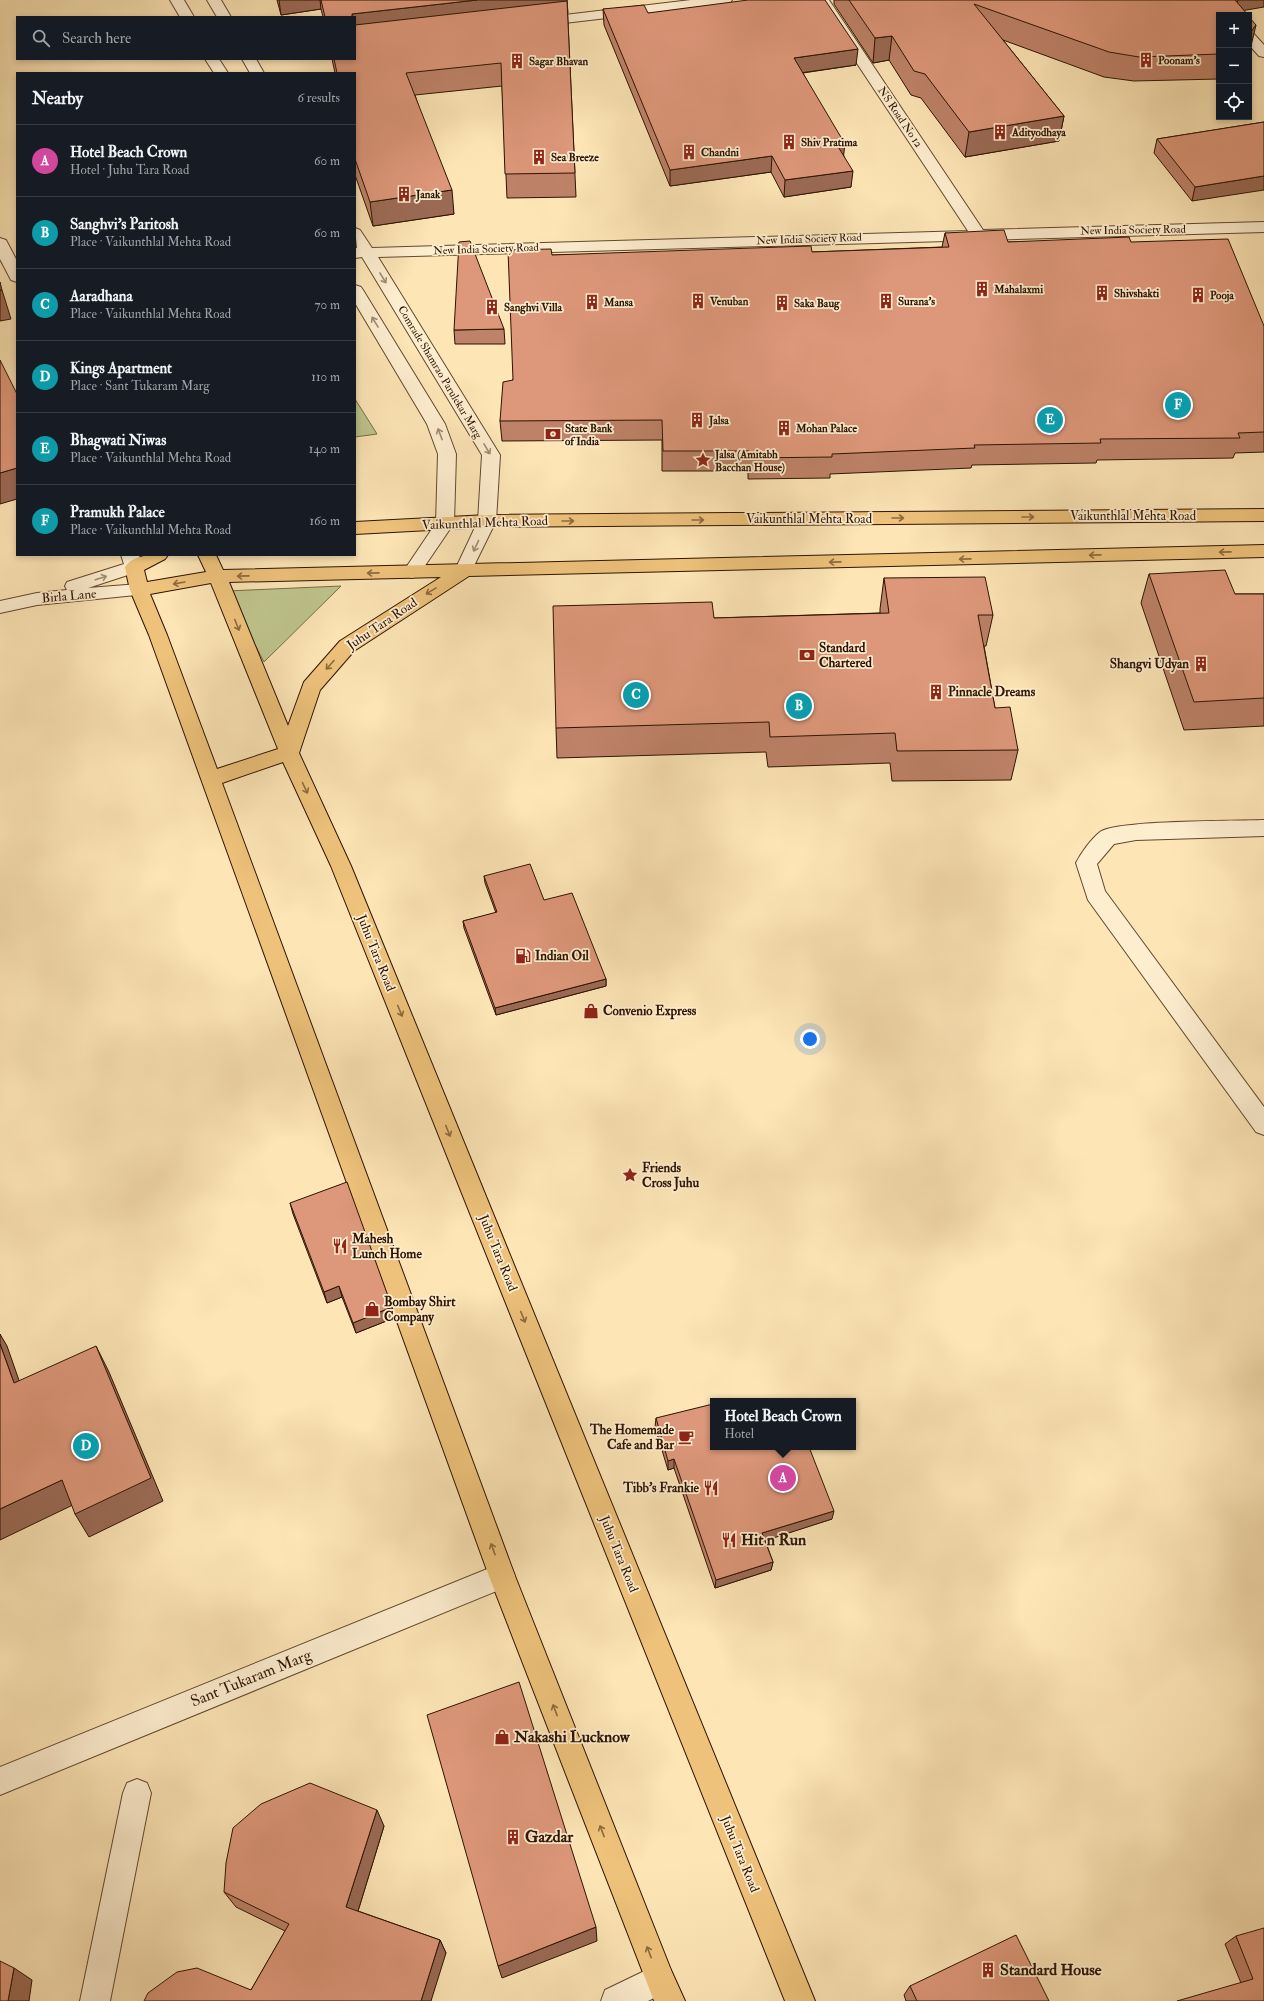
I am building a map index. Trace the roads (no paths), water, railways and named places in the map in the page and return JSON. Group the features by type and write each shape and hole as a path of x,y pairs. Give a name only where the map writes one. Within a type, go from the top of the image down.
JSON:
{"main road":[{"name":"Vaikunthlal Mehta Road","path":"356,528 487,521 1264,515"},
{"path":"134,571 217,576 1264,551"},
{"path":"134,571 157,556"},
{"path":"207,556 217,576 288,753 211,779"},
{"name":"Juhu Tara Road","path":"464,570 348,646 311,687 288,753 341,866 800,2001"},
{"path":"134,571 502,1576 665,1990"}],"street":[{"path":"177,0 186,16"},
{"path":"214,0 223,16"},
{"path":"528,23 725,0"},
{"name":"NS Road No 12","path":"822,0 978,234"},
{"path":"1252,40 1264,53"},
{"path":"216,60 221,72"},
{"path":"250,60 256,72"},
{"name":"New India Society Road","path":"361,253 978,234 1264,227"},
{"name":"Comrade Shamrao Parulekar Marg","path":"356,236 361,253 491,455 487,521"},
{"path":"0,243 16,275"},
{"path":"356,292 439,431 447,454 445,523 412,572"},
{"path":"464,570 487,521"},
{"name":"Birla Lane","path":"0,606 37,599 134,571"},
{"path":"1264,828 1136,832 1108,836 1086,863 1095,894 1264,1125"},
{"name":"Sant Tukaram Marg","path":"0,1781 502,1576"},
{"path":"95,2001 137,1793"},
{"path":"616,2001 665,1990"}],"place":[{"name":"Poonam's","path":"1146,60"},
{"name":"Sagar Bhavan","path":"517,61"},
{"name":"Adityodhaya","path":"1000,132"},
{"name":"Shiv Pratima","path":"789,142"},
{"name":"Chandni","path":"689,152"},
{"name":"Sea Breeze","path":"539,157"},
{"name":"Janak","path":"404,194"},
{"name":"Mahalaxmi","path":"982,289"},
{"name":"Shivshakti","path":"1102,293"},
{"name":"Pooja","path":"1198,295"},
{"name":"Venuban","path":"698,301"},
{"name":"Surana's","path":"886,301"},
{"name":"Mansa","path":"592,302"},
{"name":"Saka Baug","path":"782,303"},
{"name":"Sanghvi Villa","path":"492,307"},
{"name":"Pramukh Palace","path":"1178,405"},
{"name":"Jalsa","path":"697,420"},
{"name":"Bhagwati Niwas","path":"1050,420"},
{"name":"Mohan Palace","path":"784,428"},
{"name":"State Bank of India","path":"553,434"},
{"name":"Jalsa (Amitabh Bacchan House)","path":"703,460"},
{"name":"Standard Chartered","path":"807,655"},
{"name":"Shangvi Udyan","path":"1201,664"},
{"name":"Pinnacle Dreams","path":"936,692"},
{"name":"Aaradhana","path":"636,695"},
{"name":"Sanghvi's Paritosh","path":"799,706"},
{"name":"Indian Oil","path":"523,956"},
{"name":"Convenio Express","path":"591,1011"},
{"name":"Friends Cross Juhu","path":"630,1175"},
{"name":"Mahesh Lunch Home","path":"340,1246"},
{"name":"Bombay Shirt Company","path":"372,1309"},
{"name":"The Homemade Cafe and Bar","path":"686,1437"},
{"name":"Kings Apartment","path":"86,1446"},
{"name":"Hotel Beach Crown","path":"783,1478"},
{"name":"Tibb's Frankie","path":"711,1488"},
{"name":"Hit n Run","path":"729,1540"},
{"name":"Nakashi Lucknow","path":"502,1737"},
{"name":"Gazdar","path":"513,1837"},
{"name":"Standard House","path":"988,1970"}]}
